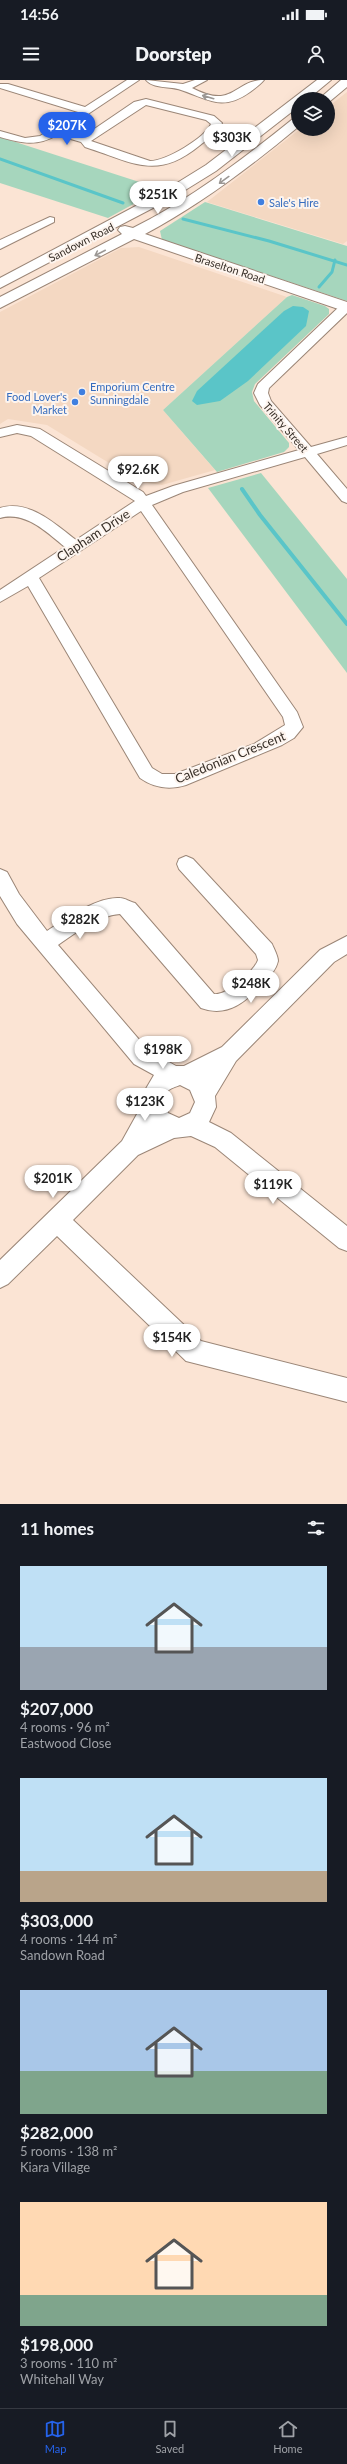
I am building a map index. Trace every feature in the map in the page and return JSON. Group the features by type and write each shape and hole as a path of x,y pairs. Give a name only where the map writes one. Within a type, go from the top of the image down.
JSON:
{"main road":[{"name":"Sandown Road","path":"309,92 325,80"},
{"path":"334,92 347,81"},
{"name":"Sandown Road","path":"0,284 114,225 211,168 291,106"},
{"name":"Sandown Road","path":"0,303 135,235 219,183 291,126"},
{"name":"Braselton Road","path":"114,225 135,235 347,307"}],"street":[{"path":"0,134 31,142 43,139 134,80"},
{"path":"152,80 184,87 193,86 202,80"},
{"path":"184,87 192,93 226,101 234,98 259,80"},
{"path":"1,85 87,110"},
{"path":"55,131 85,140 89,145 149,164 159,164 169,161 216,128 217,123 210,118 146,102 138,104 85,140"},
{"path":"0,245 50,220"},
{"name":"Trinity Street","path":"347,307 262,390 262,399 347,498"},
{"name":"Caledonian Crescent","path":"0,433 17,429 35,432 138,495 292,716 294,727 286,737 180,780 169,782 153,778 146,774 41,592 30,577"},
{"name":"Clapham Drive","path":"0,597 143,503 178,489 347,441"},
{"path":"0,513 8,510 21,511 75,547"},
{"path":"45,943 99,910 117,905 125,907 208,1002 219,1004 230,1001 266,967 268,956 265,950 186,864"},
{"path":"0,877 12,900 45,943 141,1057 180,1077 198,1084 194,1114"},
{"path":"0,1276 130,1148 194,1114 228,1054 327,956 347,944"},
{"path":"130,1148 161,1082 180,1077 228,1054"},
{"path":"141,1057 152,1101 159,1120 194,1114"},
{"path":"194,1114 223,1140 347,1240"},
{"path":"56,1220 186,1346 195,1352 347,1390"}],"shaded area":[{"path":"347,92 347,241 343,244 207,202 291,136 335,136 335,101"},
{"path":"139,247 287,297 163,410 215,470 162,485 140,482 47,425 8,419 0,424 0,312 121,248"}],"green space":[{"path":"0,137 161,189 108,218 0,183"},
{"path":"205,202 347,246 347,301 162,240 160,231"},
{"path":"292,295 325,306 329,309 329,314 255,384 252,392 254,401 289,443 289,447 284,452 217,472 163,410 287,297"},
{"path":"261,473 347,579 347,673 208,488"}],"water":[{"path":"293,306 303,307 309,311 306,326 248,381 220,401 197,405 192,401 197,391 284,311"}],"waterway":[{"path":"0,159 123,203"},
{"path":"183,219 269,241 335,261"},
{"path":"319,287 332,272 335,261"},
{"path":"335,261 347,265"},
{"path":"242,489 260,515 347,624"}],"place":[{"name":"Sale's Hire","path":"261,202"},
{"name":"Emporium Centre Sunningdale","path":"82,392"},
{"name":"Food Lover's Market","path":"75,402"}]}
